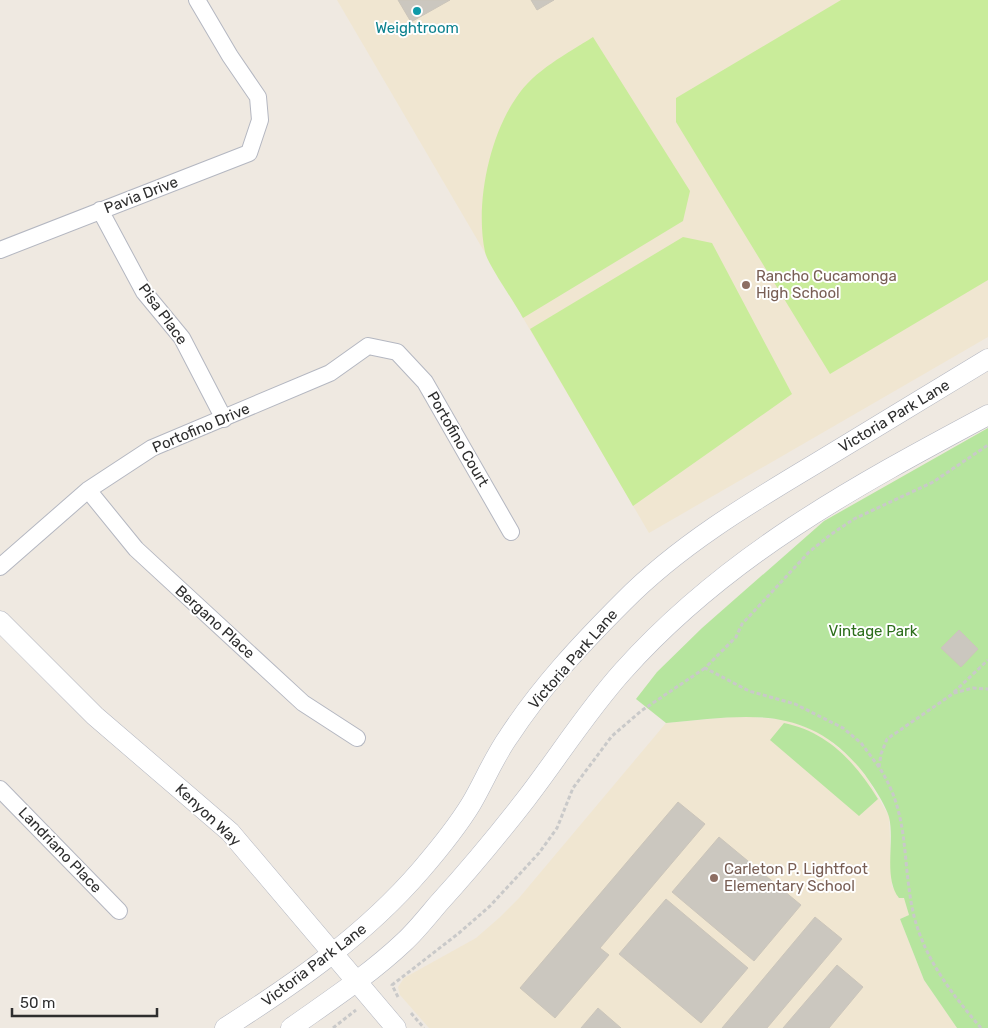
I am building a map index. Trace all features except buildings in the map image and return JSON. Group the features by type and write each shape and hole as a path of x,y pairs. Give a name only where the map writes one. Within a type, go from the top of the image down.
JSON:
{"street":[{"name":"Pavia Drive","path":"0,250 249,153 260,120 258,97 230,56 197,0"},
{"name":"Pisa Place","path":"100,210 144,292 182,338 224,419"},
{"name":"Portofino Drive","path":"0,567 88,490 152,448 330,373 368,346 396,352"},
{"name":"Portofino Court","path":"396,352 425,382 511,532"},
{"name":"Victoria Park Lane","path":"225,1028 333,955 377,917 424,867 470,806 508,737 548,684 580,646 632,593 694,541 749,504 988,359"},
{"path":"291,1028 356,982 404,942 488,847 527,798 583,720 623,671 666,627 710,587 762,546 837,498 988,415"},
{"name":"Bergano Place","path":"88,490 136,550 303,703 357,738"},
{"name":"Kenyon Way","path":"0,621 95,716 230,832 396,1028"},
{"name":"Landriano Place","path":"0,788 119,912"}],"path":[{"path":"402,1002 392,985 459,933 490,906 539,852 557,828 573,788 612,736 641,711 705,668 736,637 742,624 809,552 854,519 933,482 988,445"},
{"path":"879,767 881,754 887,739 954,693 988,660"},
{"path":"705,668 749,691 795,704 843,728 861,743 891,786 902,822 906,868 917,927 938,975 980,1028"},
{"path":"954,693 973,688 988,689"},
{"path":"408,1009 424,1028"}],"shaded area":[{"name":"Rancho Cucamonga High School","path":"337,0 988,0 988,337 649,533"},
{"name":"Carleton P. Lightfoot Elementary School","path":"743,716 787,720 821,733 854,761 867,778 889,816 892,886 906,901 909,915 900,919 924,980 957,1028 429,1028 400,995 398,987 404,978 476,938 499,918 519,898 666,723"}],"green space":[{"path":"841,0 988,0 988,280 830,374 676,122 676,98"},
{"path":"593,37 690,191 683,221 523,318 496,275 485,252 482,233 483,193 492,151 498,132 523,88 541,71"},
{"path":"683,237 712,243 792,394 633,506 530,329"},
{"name":"Vintage Park","path":"988,428 988,1028 957,1028 924,980 900,919 909,915 904,898 899,898 894,890 890,870 889,817 885,806 862,771 841,749 819,733 796,724 772,718 722,718 666,723 636,699 657,672 702,628 824,521"},
{"path":"784,723 814,733 839,750 860,773 878,799 859,816 770,740"}],"place":[{"name":"Weightroom","path":"417,11"},
{"name":"Rancho Cucamonga High School","path":"746,285"},
{"name":"Carleton P. Lightfoot Elementary School","path":"714,878"}]}
